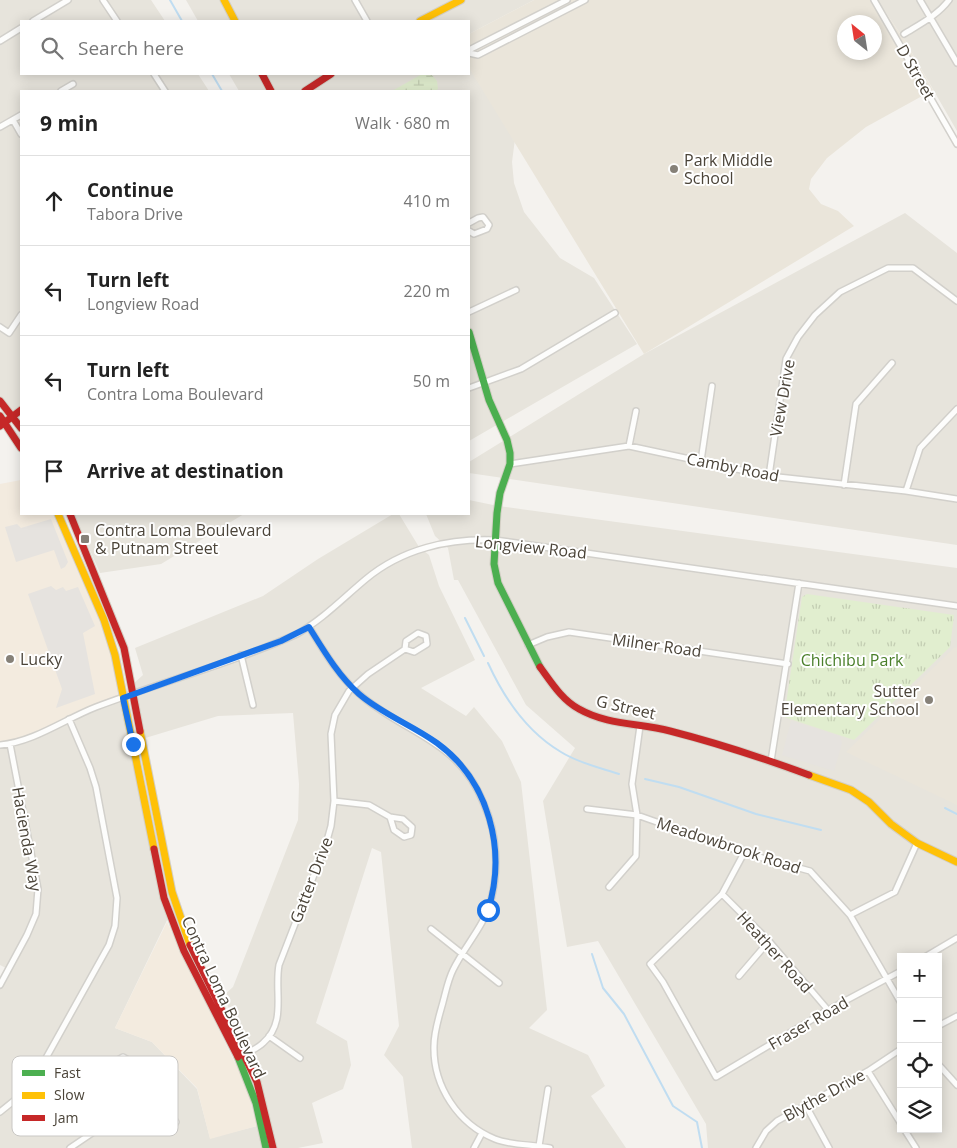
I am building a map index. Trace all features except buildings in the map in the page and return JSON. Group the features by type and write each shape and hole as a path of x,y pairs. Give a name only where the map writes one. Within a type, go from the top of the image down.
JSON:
{"main road":[{"path":"224,0 234,20"},
{"path":"433,18 461,0"},
{"path":"263,75 271,90"},
{"path":"306,90 329,75"},
{"name":"G Street","path":"470,336 492,410 507,440 510,464 500,493 495,540 494,564 498,583 545,676 571,703 603,720 669,730 771,761 851,790 869,802 891,824 917,842 957,862"},
{"path":"0,401 20,426"},
{"path":"20,411 1,422 20,447"},
{"name":"Contra Loma Boulevard","path":"58,515 104,620 115,655 164,898 184,951 262,1095 273,1148"},
{"name":"Contra Loma Boulevard","path":"70,515 124,648 172,892 192,950 242,1057 256,1103 266,1148"}],"street":[{"path":"35,20 68,0"},
{"path":"103,0 115,20"},
{"path":"355,0 366,20"},
{"path":"470,51 567,0"},
{"path":"470,52 478,55 586,0"},
{"name":"D Street","path":"874,0 957,144"},
{"path":"920,0 957,63"},
{"path":"904,34 930,18 943,8 949,0"},
{"path":"0,41 20,29"},
{"path":"155,75 164,90"},
{"path":"63,90 73,84"},
{"path":"0,127 20,116"},
{"path":"13,120 20,132"},
{"path":"470,222 484,217 488,225 487,229 480,232 474,234 470,232"},
{"name":"View Drive","path":"769,476 786,359 798,337 815,315 840,292 888,268 913,268 957,301"},
{"path":"470,312 516,290"},
{"path":"470,388 521,369 615,313"},
{"path":"0,327 8,333 20,316"},
{"path":"844,485 856,404 892,363"},
{"path":"701,460 712,386"},
{"path":"906,491 920,448 957,409"},
{"path":"629,446 636,410"},
{"name":"Camby Road","path":"510,464 629,446 769,476 906,491 957,499"},
{"name":"Longview Road","path":"0,745 10,744 123,698 281,641 309,627 338,606 366,579 406,554 453,541 495,540 957,606"},
{"path":"771,761 788,664 799,583"},
{"path":"309,627 331,662 352,688 371,703 445,749 468,774 484,803 494,840 495,883 484,919 452,974 437,1022 434,1046 435,1062 443,1089 451,1104 463,1118 482,1133 508,1143 550,1148"},
{"name":"Milner Road","path":"528,645 547,637 569,632 788,664"},
{"path":"418,633 426,636 427,644 414,652 404,649 406,640 418,633"},
{"name":"Gatter Drive","path":"242,1057 257,1048 269,1036 278,1013 280,965 326,844 334,802 331,729 340,704 352,688 368,674 404,649"},
{"path":"241,655 253,705"},
{"path":"47,1056 109,945 115,926 117,898 96,787 69,719"},
{"path":"609,887 636,856 637,815 632,784 640,726"},
{"name":"Hacienda Way","path":"0,985 28,935 36,914 38,889 10,744"},
{"path":"334,802 368,805 390,817 403,819 410,825 411,835 404,837 396,832 390,817"},
{"name":"Meadowbrook Road","path":"586,809 637,815 744,853 810,871 850,915 898,998"},
{"path":"850,915 895,892 917,842"},
{"path":"722,894 744,853"},
{"name":"Heather Road","path":"722,894 769,941 828,1010"},
{"name":"Fraser Road","path":"722,894 650,964 663,982 716,1077 828,1010 897,973"},
{"path":"431,929 499,983"},
{"path":"932,953 957,938"},
{"path":"739,976 769,941"},
{"path":"942,1024 957,1016"},
{"path":"269,1036 300,1058"},
{"name":"Blythe Drive","path":"756,1148 771,1125 805,1104 868,1071 897,1052"},
{"path":"942,1069 957,1086"},
{"path":"868,1071 897,1118"},
{"path":"539,1146 548,1090"},
{"path":"0,1112 12,1102"},
{"path":"805,1104 829,1148"},
{"path":"474,1148 482,1133"},
{"path":"907,1133 916,1148"},
{"path":"70,1148 88,1136"}],"shaded area":[{"path":"0,0 151,0 164,20 20,20 20,75 199,75 208,90 20,90 20,411 13,416 0,401"},
{"path":"186,0 534,0 470,33 470,20 197,20"},
{"name":"Park Middle School","path":"534,0 877,0 904,39 933,90 866,127 827,158 811,179 809,189 821,204 838,211 854,226 644,354 470,70 470,33"},
{"path":"877,0 957,0 957,131 904,39"},
{"path":"470,69 515,139 512,162 514,183 524,212 560,258 594,278 637,344 470,440 470,90 238,90 230,75 470,75"},
{"path":"905,213 957,253 957,545 470,473 470,461 644,354"},
{"path":"20,480 20,515 58,515 104,620 123,698 36,735 0,745 0,484"},
{"path":"470,500 498,506 957,568 957,1148 708,1148 706,1124 598,941 567,947 543,801 575,748 526,705 458,580 454,580 448,548 435,536 426,515 470,515"},
{"path":"74,515 242,515 161,564 100,573"},
{"path":"391,515 400,515 419,547 429,555 439,586 475,660 421,688 466,716 474,707 502,741 521,782 547,1010 529,1028 588,1055 605,1086 591,1096 626,1148 412,1148 403,1077 384,1055 399,1026 381,852 372,848 316,1023 347,1041 351,1065 343,1089 312,1103 323,1143 298,1148 273,1148 270,1128 244,1055 247,1045 223,996 233,987 298,820 299,784 293,713 218,716 142,739 132,685 143,675 135,648 263,596 318,559"},
{"path":"51,519 68,562 65,567 61,569 54,550 16,562 5,527 17,524 21,528"},
{"path":"51,586 56,590 63,587 66,591 78,587 95,626 83,633 95,694 56,708 62,689 28,594"},
{"name":"Sutter Elementary School","path":"955,647 957,648 957,805 846,752"},
{"path":"123,698 170,914 115,1028 152,1042 165,1056 12,1056 12,1136 178,1136 178,1069 197,1089 210,1138 261,1125 266,1148 0,1148 0,985 8,969 0,965 0,745"},
{"path":"791,721 840,736 842,743 834,771 782,755"},
{"path":"167,922 247,1088 257,1126 210,1139 197,1088 178,1069 178,1056 166,1056 152,1042 115,1028"}],"green space":[{"path":"420,75 432,75 437,81 438,89 436,90 394,90"},
{"name":"Chichibu Park","path":"807,594 954,615 950,647 854,740 784,717 802,597"}],"waterway":[{"path":"170,0 181,20"},
{"path":"213,75 221,90"},
{"path":"465,618 484,656"},
{"path":"488,663 509,701 538,735 568,756 619,774"},
{"path":"645,779 679,787 756,814 821,830"},
{"path":"945,808 957,814"},
{"path":"592,954 603,988 624,1014 673,1106 697,1122 702,1148"}],"traffic: fast":[{"path":"470,335 489,400 507,440 510,453 510,464 500,493 497,513 494,564 498,583 540,667"},
{"path":"238,1057 256,1103 266,1148"}],"traffic: slow":[{"path":"224,0 234,20"},
{"path":"422,20 461,0"},
{"path":"58,515 104,620 115,655 154,849"},
{"path":"140,731 172,892 190,945"},
{"path":"809,775 851,790 869,802 891,824 917,843 957,862"}],"traffic: jam":[{"path":"263,75 270,90"},
{"path":"307,90 329,75"},
{"path":"0,401 20,427"},
{"path":"0,426 20,411"},
{"path":"0,416 20,446"},
{"path":"70,515 124,648 140,731"},
{"path":"540,667 567,701 590,714 612,721 658,728 688,736 740,751 809,775"},
{"path":"154,849 164,898 184,951 238,1057"},
{"path":"190,945 257,1082 273,1148"}],"place":[{"name":"Park Middle School","path":"674,169"},
{"name":"Contra Loma Boulevard & Putnam Street","path":"85,539"},
{"name":"Lucky","path":"10,659"},
{"name":"Sutter Elementary School","path":"929,700"}],"route":[{"path":"133,744 123,698 281,641 309,627 331,662 352,688 384,712 425,735 445,749 461,765 474,784 488,815 496,851 495,883 488,910"}]}
